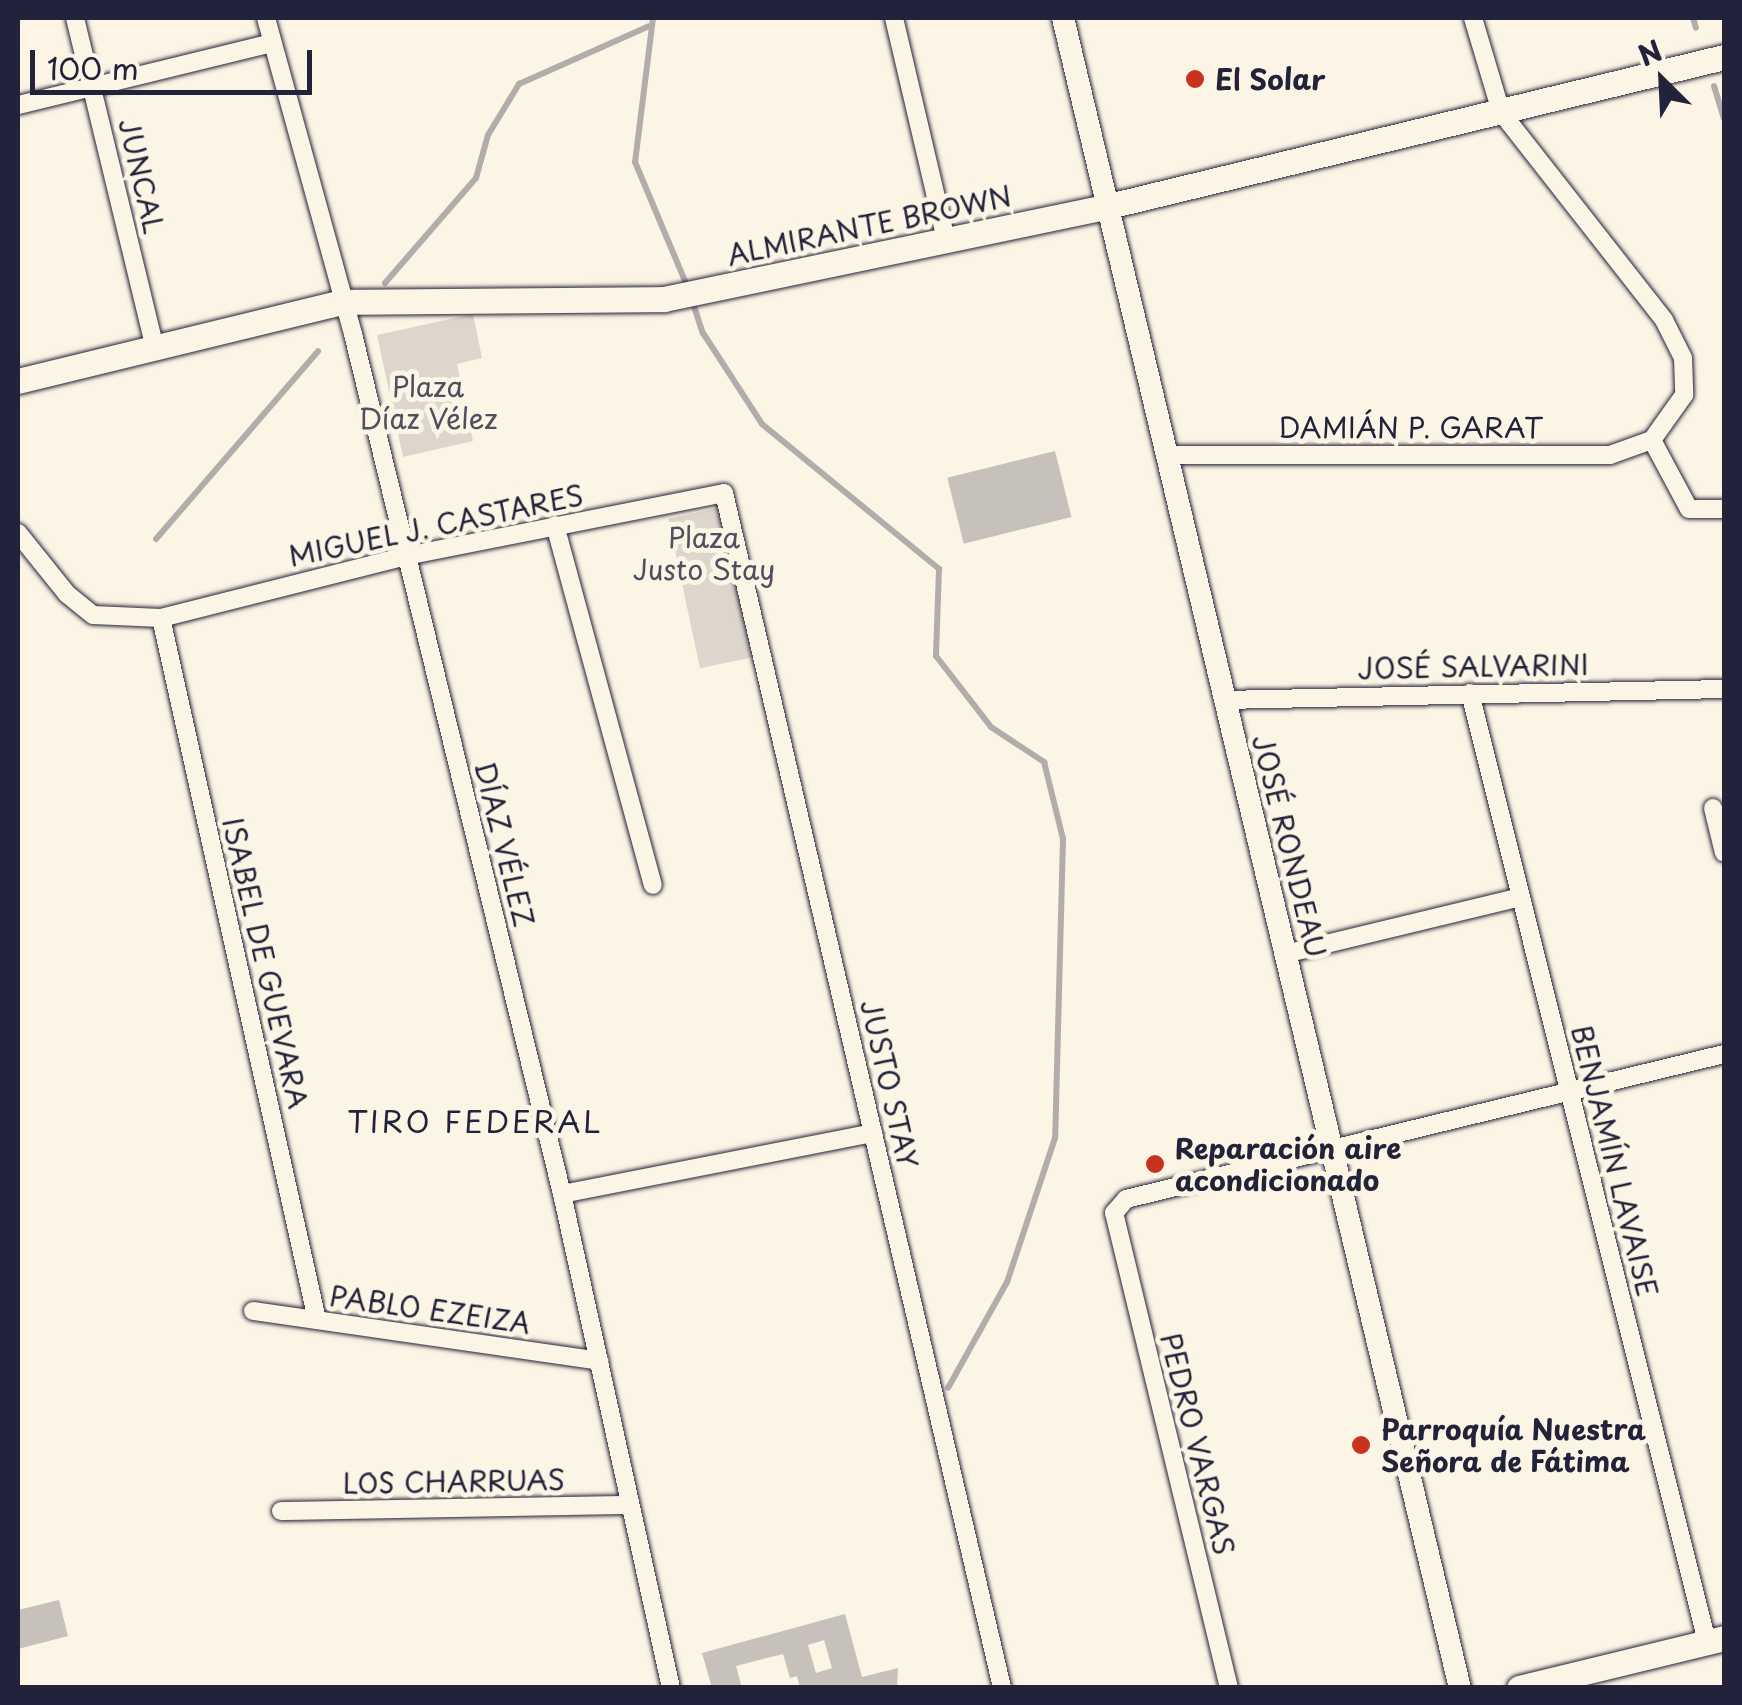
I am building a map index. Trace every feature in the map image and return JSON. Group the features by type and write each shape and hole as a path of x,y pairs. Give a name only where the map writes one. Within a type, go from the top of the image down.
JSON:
{"main road":[{"name":"ALMIRANTE BROWN","path":"18,380 342,302 664,300 1109,206 1724,57"},
{"path":"1519,1688 1716,1640"}],"street":[{"name":"JUNCAL","path":"74,18 154,348"},
{"name":"DÍAZ VÉLEZ","path":"266,18 406,556 562,1194 627,1505 671,1688"},
{"path":"894,18 946,239"},
{"name":"JOSÉ RONDEAU","path":"1063,18 1460,1688"},
{"path":"1473,18 1502,112 1664,320 1683,358 1684,395 1652,440 1690,509 1724,509"},
{"path":"18,104 273,42"},
{"name":"DAMIÁN P. GARAT","path":"1167,455 1610,454 1652,440"},
{"name":"MIGUEL J. CASTARES","path":"18,533 66,594 92,615 161,618 406,556 724,493"},
{"name":"JUSTO STAY","path":"724,493 1002,1688"},
{"path":"555,525 653,886"},
{"name":"ISABEL DE GUEVARA","path":"161,618 317,1320"},
{"name":"JOSÉ SALVARINI","path":"1224,700 1724,689"},
{"name":"BENJAMÍN LAVAISE","path":"1470,693 1517,898 1716,1640"},
{"path":"1713,808 1724,853"},
{"path":"1286,954 1517,898"},
{"path":"1334,1149 1724,1054"},
{"path":"562,1194 873,1132"},
{"name":"PEDRO VARGAS","path":"1229,1688 1114,1212 1126,1199 1334,1149"},
{"name":"PABLO EZEIZA","path":"253,1312 599,1361"},
{"name":"LOS CHARRUAS","path":"281,1511 627,1505"}],"green space":[{"name":"Plaza Díaz Vélez","path":"473,314 482,358 457,364 473,441 403,457 377,335"},
{"name":"Plaza Justo Stay","path":"723,507 755,657 700,668 668,519"}],"building":[{"path":"1055,451 1071,517 964,544 947,478"},
{"path":"59,1600 68,1636 18,1649 18,1610"},
{"path":"845,1614 862,1677 898,1668 897,1688 800,1688 797,1676 790,1678 783,1654 736,1666 742,1688 712,1688 702,1653","holes":["824,1640 832,1668 816,1673 808,1645"]}],"waterway":[{"path":"653,18 635,162 688,288"},
{"path":"1693,18 1696,28"},
{"path":"385,283 476,178 488,135 519,84 649,26"},
{"path":"1714,86 1724,119"},
{"path":"692,300 703,333 762,424 939,569 936,656 991,727 1044,762 1063,839 1055,1138 1007,1282 948,1388"},
{"path":"156,539 318,351"}],"place":[{"name":"El Solar","path":"1195,79"},
{"name":"Reparación aire acondicionado","path":"1155,1164"},
{"name":"Parroquía Nuestra Señora de Fátima","path":"1361,1445"}],"district":[{"name":"TIRO FEDERAL","path":"475,1121"}]}
